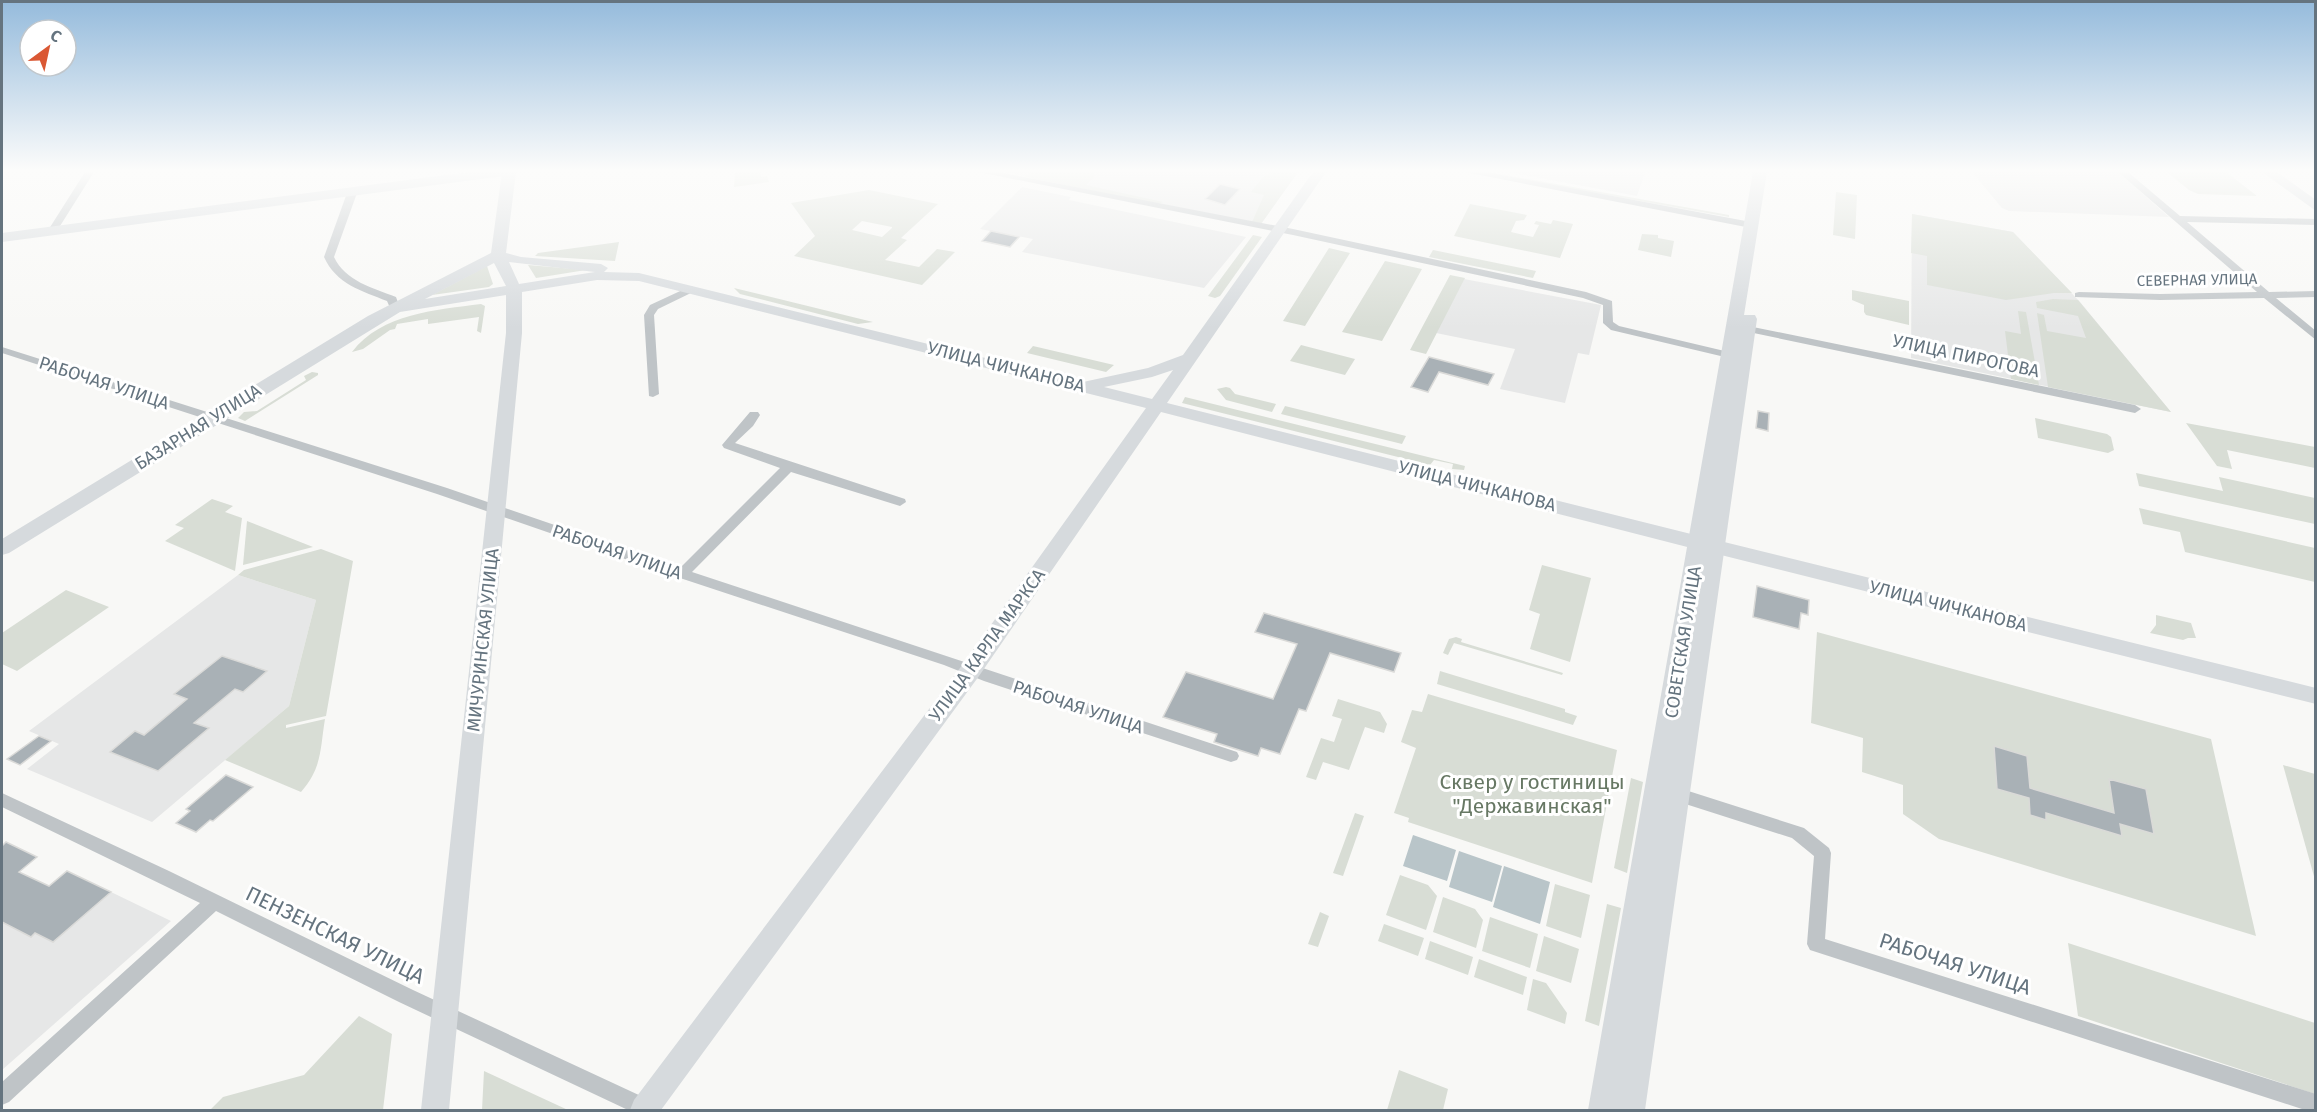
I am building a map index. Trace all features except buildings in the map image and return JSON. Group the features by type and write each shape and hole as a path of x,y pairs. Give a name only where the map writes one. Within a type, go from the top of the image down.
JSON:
{"main road":[{"path":"2,238 114,224"},
{"path":"502,224 498,255 521,261 609,268 639,277"},
{"name":"УЛИЦА КАРЛА МАРКСА","path":"646,1110 970,670 1285,224"},
{"path":"1630,1110 1679,795 1707,545 1748,329 1757,226"},
{"name":"СОВЕТСКАЯ УЛИЦА","path":"1603,1110 1707,545 1729,355 1757,226"},
{"name":"МИЧУРИНСКАЯ УЛИЦА","path":"435,1110 514,333 514,288 498,255"},
{"name":"БАЗАРНАЯ УЛИЦА","path":"2,548 374,319 498,255"},
{"path":"395,308 597,276 639,277"},
{"name":"УЛИЦА ЧИЧКАНОВА","path":"639,277 2316,696"},
{"path":"1080,386 1152,372 1190,358"}],"street":[{"path":"52,232 57,224"},
{"path":"341,224 329,257 332,267 342,277 392,299 395,308"},
{"path":"1250,224 1586,295 1608,303 1608,323 1615,328 1729,355"},
{"path":"1746,224 1757,226"},
{"path":"2183,224 2316,337"},
{"path":"653,394 649,315 654,307 691,289"},
{"name":"СЕВЕРНАЯ УЛИЦА","path":"2079,295 2160,297 2264,293 2316,294"},
{"name":"УЛИЦА ПИРОГОВА","path":"1748,329 2135,409"},
{"name":"РАБОЧАЯ УЛИЦА","path":"2,350 411,481 682,574 1232,756"},
{"path":"754,415 745,428 734,435 728,445 900,502"},
{"path":"682,574 789,467"},
{"name":"РАБОЧАЯ УЛИЦА","path":"1679,795 1798,833 1823,853 1816,944 2316,1104"},
{"name":"ПЕНЗЕНСКАЯ УЛИЦА","path":"2,800 646,1110"},
{"path":"2,1095 214,901"}],"shaded area":[{"path":"985,224 1183,224 1246,237 1204,288 1022,252 1033,239 980,229"},
{"path":"1912,224 1968,224 2013,232 2080,302 2171,412 1911,358"},
{"path":"1464,279 1601,305 1589,355 1578,353 1565,403 1500,389 1515,349 1436,333"},
{"path":"238,575 316,600 289,706 152,822 27,769 59,744 29,731"},
{"path":"1413,835 1456,850 1447,881 1403,866"},
{"path":"1459,851 1502,866 1492,902 1449,887"},
{"path":"1504,866 1550,882 1540,924 1493,907"},
{"path":"111,892 171,921 2,1070 2,922 31,937 35,933 53,942"}],"green space":[{"path":"806,224 859,224 852,230 882,237 892,227 876,224 916,224 901,238 907,240 885,260 919,267 937,249 955,252 922,285 794,256 815,236"},
{"path":"1460,224 1515,224 1511,232 1533,237 1539,225 1534,224 1573,224 1560,258 1454,236"},
{"path":"1834,224 1856,224 1855,239 1833,235"},
{"path":"1912,224 1968,224 2013,232 2072,293 2054,293 2006,300 1927,285 1927,256 1911,253"},
{"path":"1642,234 1658,235 1658,238 1674,241 1671,257 1638,250"},
{"path":"1253,235 1262,237 1220,296 1215,298 1208,296"},
{"path":"619,242 615,261 535,256 538,253"},
{"path":"1329,248 1350,253 1305,326 1283,321"},
{"path":"1433,250 1536,271 1533,278 1429,257"},
{"path":"1385,261 1422,269 1382,341 1342,332"},
{"path":"528,265 586,270 536,278"},
{"path":"487,266 493,284 489,287 432,295"},
{"path":"1450,275 1465,278 1426,354 1410,350"},
{"path":"734,288 873,322 858,324 740,294"},
{"path":"1852,290 1909,301 1909,325 1866,315 1864,305 1852,300"},
{"path":"2053,299 2078,300 2171,412 2048,387 2037,313 2044,315 2047,331 2086,338 2078,316 2037,308 2036,302"},
{"path":"481,304 485,306 481,333 477,331 479,317 428,324 428,319 397,324 395,329 390,330 363,349 352,352 364,339 394,321 428,312"},
{"path":"2018,311 2026,312 2039,385 2011,379 2005,331 2021,334"},
{"path":"1301,345 1355,359 1345,375 1290,361"},
{"path":"1033,346 1114,365 1106,372 1027,353"},
{"path":"312,372 318,375 245,421 238,418 244,412 257,411 306,380 304,376"},
{"path":"1226,387 1235,394 1276,404 1272,412 1226,400 1217,389"},
{"path":"1185,397 1465,466 1464,470 1452,469 1453,464 1434,460 1430,465 1182,403"},
{"path":"1285,406 1406,436 1402,444 1281,414"},
{"path":"2035,418 2107,434 2111,437 2114,450 2108,453 2038,438"},
{"path":"2186,423 2315,447 2315,468 2227,450 2232,469 2217,466"},
{"path":"2136,473 2223,491 2219,477 2315,498 2315,524 2139,486"},
{"path":"212,499 233,506 225,512 242,518 235,571 165,541 184,528 175,525"},
{"path":"2139,508 2315,548 2315,582 2185,552 2180,532 2143,524"},
{"path":"247,521 313,547 243,565"},
{"path":"321,549 353,561 326,716 286,725 286,728 325,719 317,767 301,792 225,760 289,706 316,600 238,575 244,570"},
{"path":"1542,565 1591,578 1570,662 1530,649 1540,614 1529,610"},
{"path":"66,590 109,607 17,671 2,664 2,633"},
{"path":"2156,615 2191,623 2196,638 2183,640 2150,633 2156,625"},
{"path":"1817,632 2211,739 2256,936 1939,839 1903,814 1903,785 1862,772 1863,738 1811,723"},
{"path":"1456,637 1462,639 1461,642 1563,673 1562,675 1454,643 1448,655 1443,653 1449,639"},
{"path":"1440,671 1565,709 1565,712 1577,716 1573,725 1437,684"},
{"name":"Сквер у гостиницы \"Державинская\"","path":"1428,694 1617,750 1592,883 1408,822 1409,818 1394,813 1416,748 1401,742 1412,710 1422,712"},
{"path":"1338,699 1380,712 1387,724 1384,733 1365,727 1349,770 1323,762 1316,780 1306,777 1321,738 1334,742 1342,719 1332,716"},
{"path":"2283,765 2315,774 2315,880"},
{"path":"1631,778 1643,782 1627,873 1614,868"},
{"path":"1355,813 1364,816 1343,876 1333,873"},
{"path":"1400,875 1428,885 1437,896 1426,930 1386,915"},
{"path":"1555,884 1590,895 1581,938 1546,926"},
{"path":"1443,897 1475,909 1483,920 1476,948 1433,932"},
{"path":"1607,904 1621,908 1599,1026 1585,1021"},
{"path":"1320,912 1329,916 1318,947 1308,944"},
{"path":"1490,917 1538,934 1530,968 1482,951"},
{"path":"1384,924 1424,938 1418,956 1378,941"},
{"path":"1544,936 1579,949 1571,983 1536,971"},
{"path":"1430,941 1473,957 1468,975 1425,959"},
{"path":"2068,943 2315,1023 2315,1094 2078,1016"},
{"path":"1479,959 1527,977 1523,995 1474,977"},
{"path":"1533,979 1546,983 1567,1013 1565,1024 1527,1010"},
{"path":"359,1016 392,1034 383,1110 210,1110 223,1097 304,1075"},
{"path":"1399,1070 1448,1089 1443,1110 1387,1110"},
{"path":"484,1071 568,1110 482,1110"}]}
